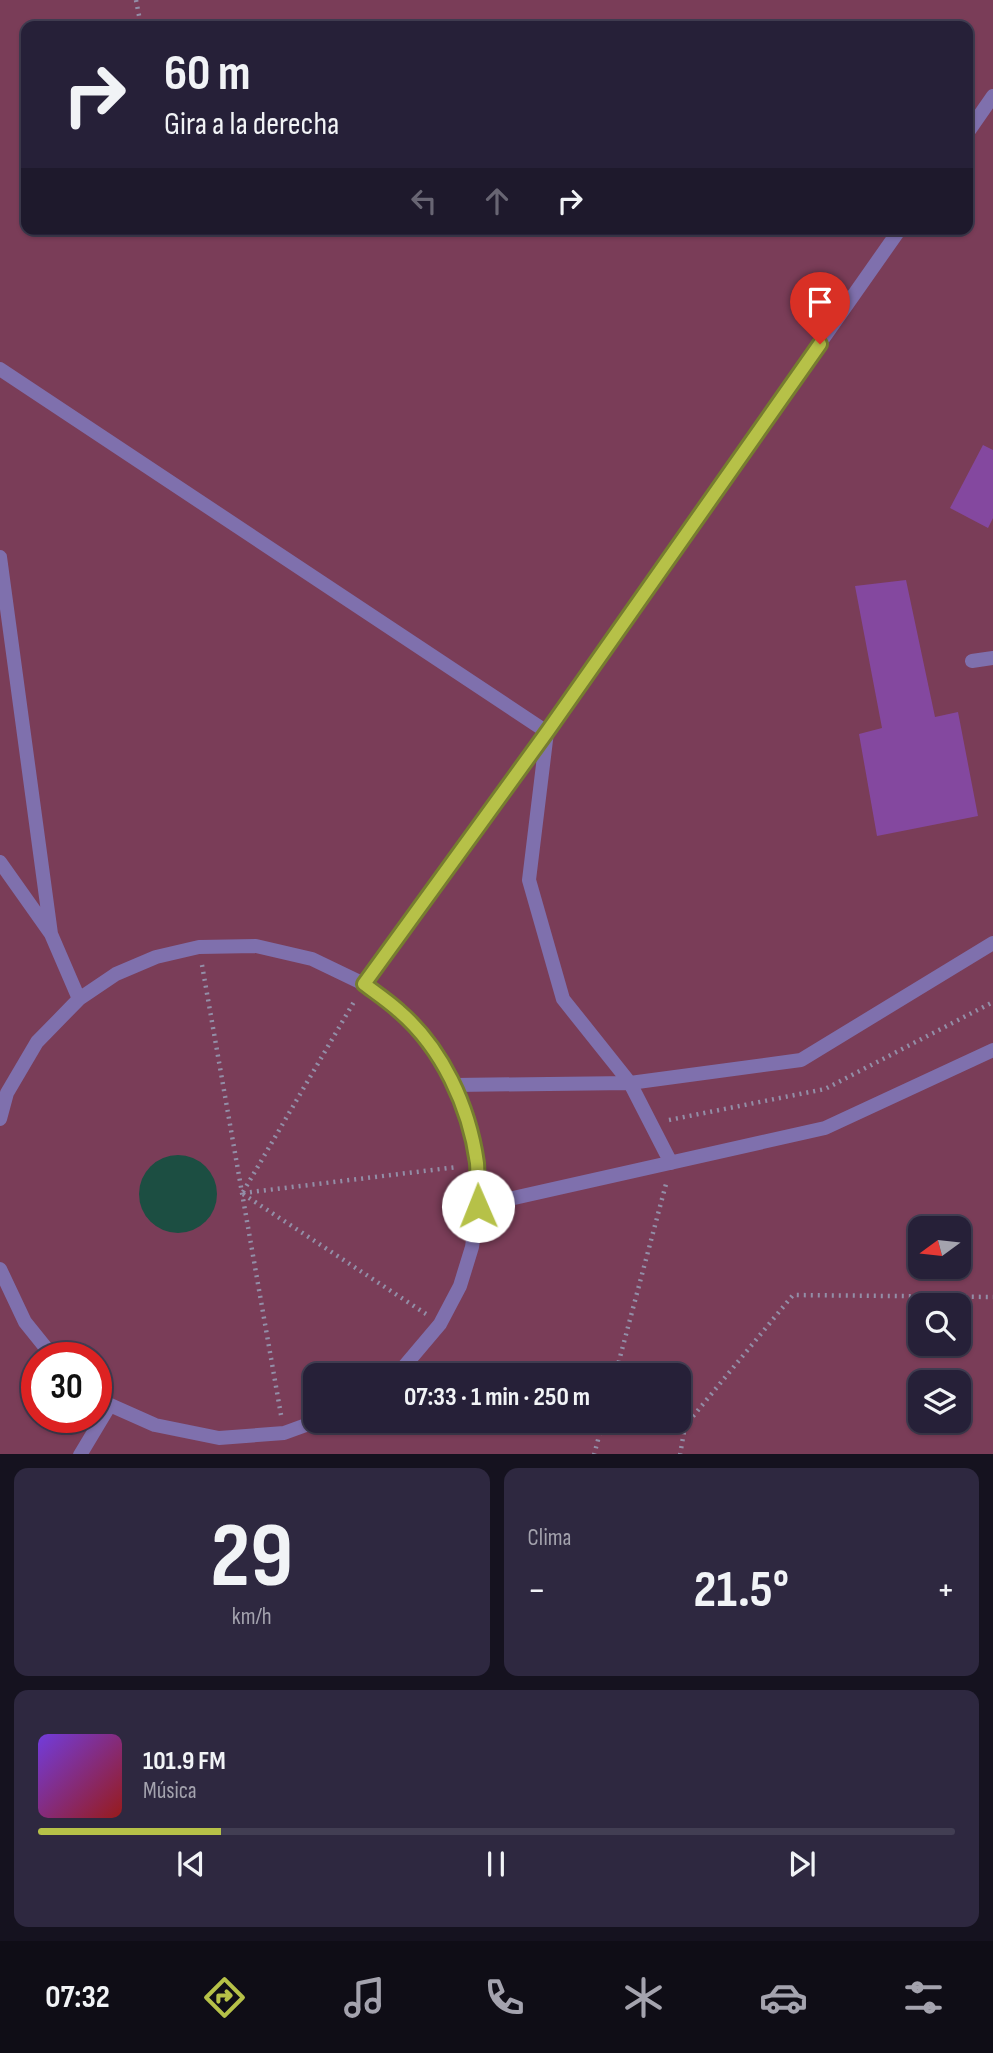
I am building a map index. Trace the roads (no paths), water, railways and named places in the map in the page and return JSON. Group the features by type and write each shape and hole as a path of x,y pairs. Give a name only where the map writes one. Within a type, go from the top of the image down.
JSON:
{"street":[{"path":"973,125 993,96"},
{"path":"364,984 547,732 896,235"},
{"path":"0,369 547,732"},
{"path":"0,557 51,934"},
{"path":"972,661 993,658"},
{"path":"547,732 529,880 563,999 630,1083 671,1163"},
{"path":"0,862 51,934 79,999"},
{"path":"454,1085 630,1083 800,1060 993,943"},
{"path":"0,1119 4,1097 37,1042 79,999 116,974 156,957 199,947 256,946 312,959 364,984 400,1012 430,1046 454,1085 469,1124 477,1164 478,1206 472,1247 460,1286 440,1324 407,1363"},
{"path":"478,1206 825,1128 993,1050"},
{"path":"0,1269 26,1322 42,1342"},
{"path":"112,1406 155,1425 219,1438 284,1433 303,1426"},
{"path":"80,1454 93,1433"}]}
